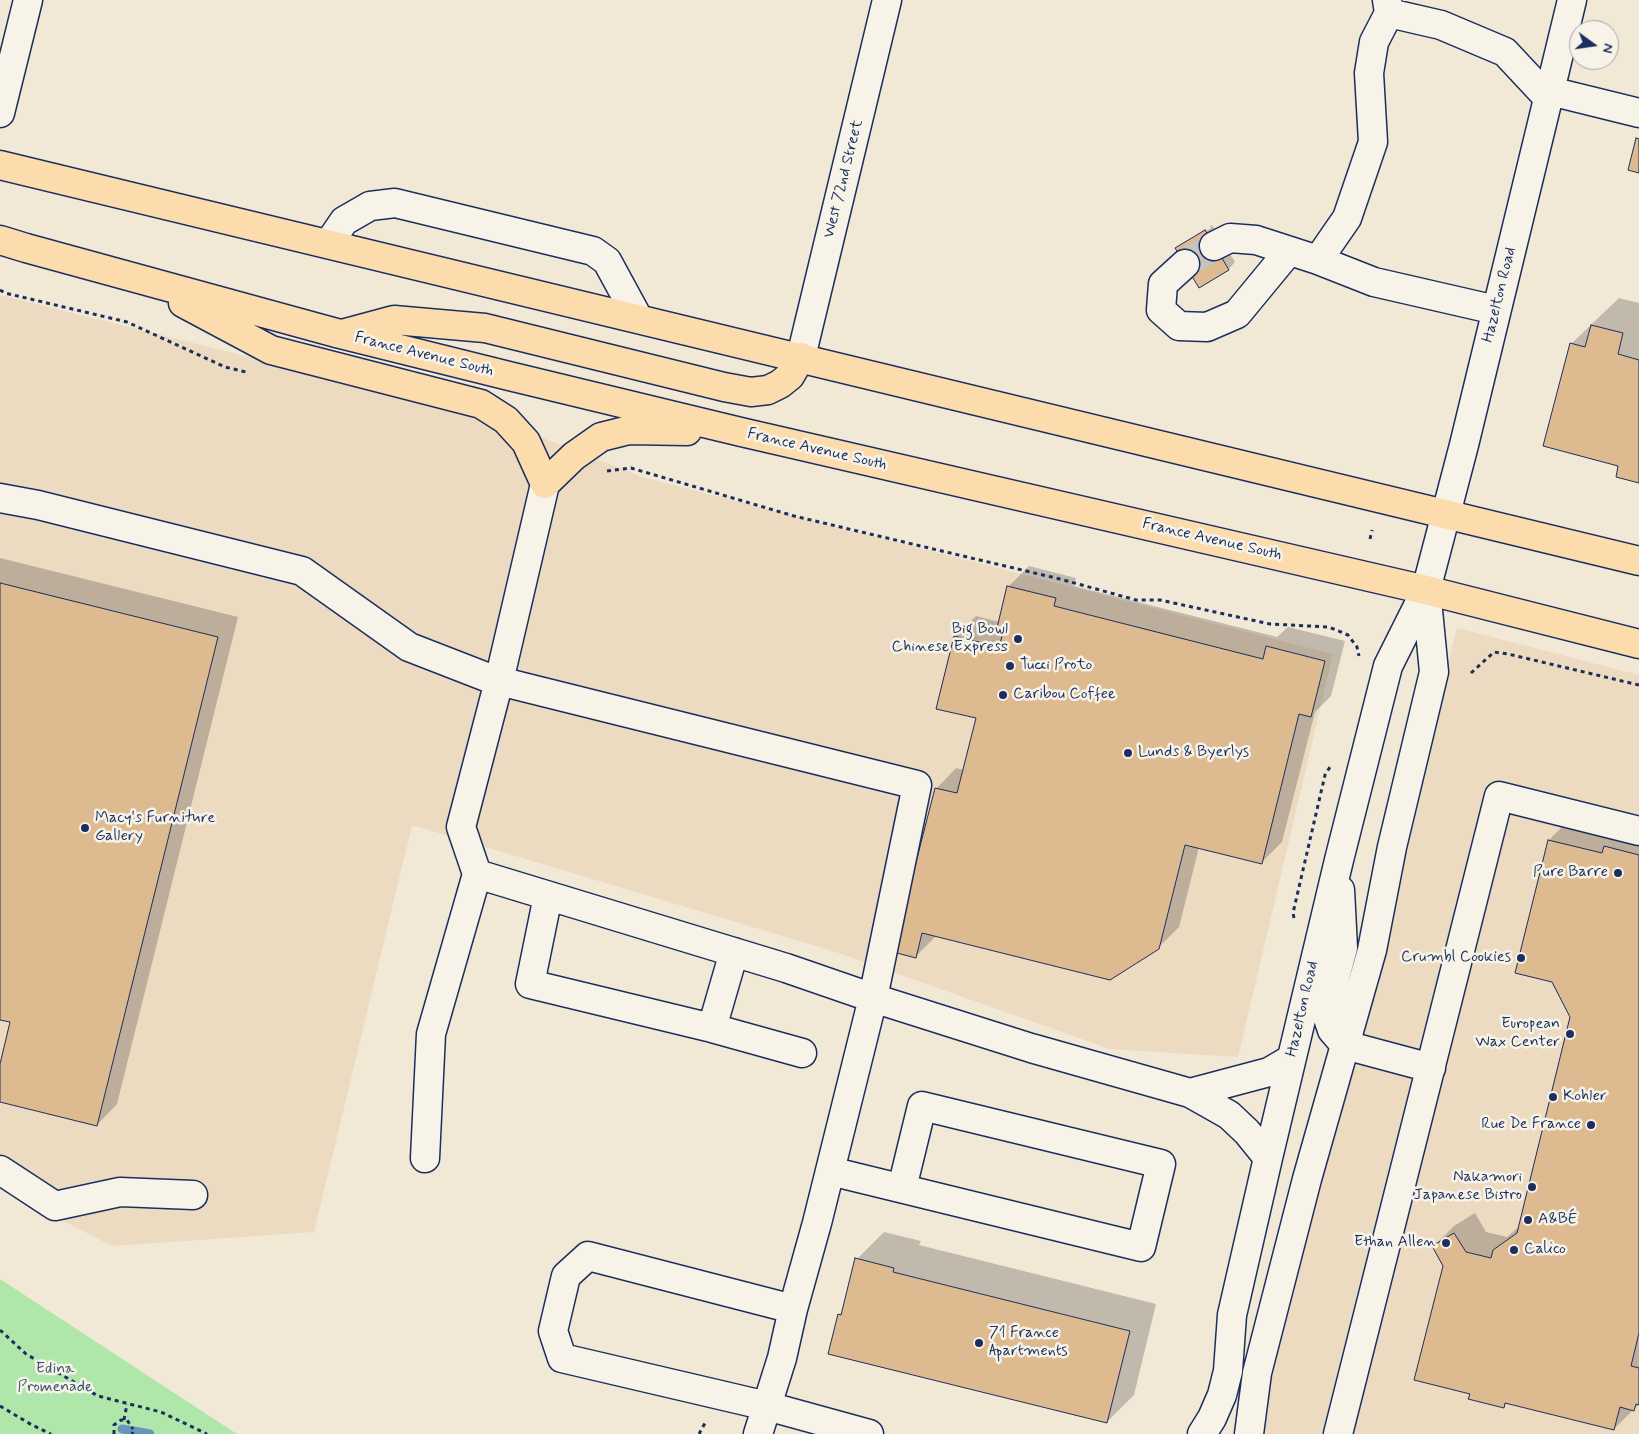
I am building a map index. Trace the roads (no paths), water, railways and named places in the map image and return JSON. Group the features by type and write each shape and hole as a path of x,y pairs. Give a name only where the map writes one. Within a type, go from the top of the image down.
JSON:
{"main road":[{"path":"0,165 1639,561"},
{"name":"France Avenue South","path":"0,240 340,334 741,432 1426,590 1639,644"},
{"path":"140,279 272,350 481,404 506,420 526,442 545,484 578,453 601,436 629,430 741,432"},
{"path":"340,334 394,320 485,328 751,392 768,390 780,384 790,376 801,357"}],"street":[{"path":"0,113 28,0"},
{"name":"West 72nd Street","path":"801,357 887,0"},
{"name":"Hazelton Road","path":"1202,1434 1212,1418 1222,1395 1228,1371 1232,1315 1291,1059 1388,666 1426,590 1572,0"},
{"path":"1318,260 1347,218 1373,142 1369,73 1374,42 1388,6 1441,25 1505,52 1549,94 1639,113"},
{"path":"329,243 344,220 370,206 395,203 593,251 607,261 638,318"},
{"path":"1214,246 1230,238 1256,240 1318,260 1374,282 1496,310"},
{"path":"1185,264 1163,284 1162,310 1179,326 1207,327 1237,314 1289,251"},
{"path":"425,1158 431,1034 477,874 461,827 499,681 545,484"},
{"path":"0,498 38,505 302,571 409,647 499,681 917,786 873,998 782,1358 758,1434"},
{"name":"Hazelton Road","path":"1249,1434 1257,1372 1307,1179 1372,950 1392,847 1434,672 1426,590"},
{"path":"1338,1434 1500,796 1639,831"},
{"path":"1339,860 1343,948 1328,1004 1327,1015 1332,1030 1345,1045 1431,1068"},
{"path":"477,874 734,952 1031,1048 1190,1093 1229,1115 1247,1132 1268,1158"},
{"path":"548,896 530,984 712,1028 802,1053"},
{"path":"712,1028 734,952"},
{"path":"1190,1093 1269,1072 1291,1059"},
{"path":"830,1171 1141,1247 1161,1164 922,1106 902,1188"},
{"path":"0,1170 55,1206 120,1192 193,1195"},
{"path":"793,1309 588,1256 566,1276 553,1331 562,1358 768,1406 869,1434"}],"waterway":[{"path":"122,1429 150,1434"}],"tunnel":[{"path":"1185,264 1214,246"}],"place":[{"name":"Big Bowl Chinese Express","path":"1018,639"},
{"name":"Tucci Proto","path":"1010,666"},
{"name":"Caribou Coffee","path":"1003,695"},
{"name":"Lunds & Byerlys","path":"1128,753"},
{"name":"Macy's Furniture Gallery","path":"85,828"},
{"name":"Pure Barre","path":"1618,873"},
{"name":"Crumbl Cookies","path":"1521,958"},
{"name":"European Wax Center","path":"1570,1034"},
{"name":"Kohler","path":"1553,1097"},
{"name":"Rue De France","path":"1591,1125"},
{"name":"Nakamori Japanese Bistro","path":"1532,1187"},
{"name":"A&BÉ","path":"1528,1220"},
{"name":"Ethan Allen","path":"1446,1243"},
{"name":"Calico","path":"1514,1250"},
{"name":"71 France Apartments","path":"979,1343"}],"park label":[{"name":"Edina Promenade","path":"55,1379"}]}
